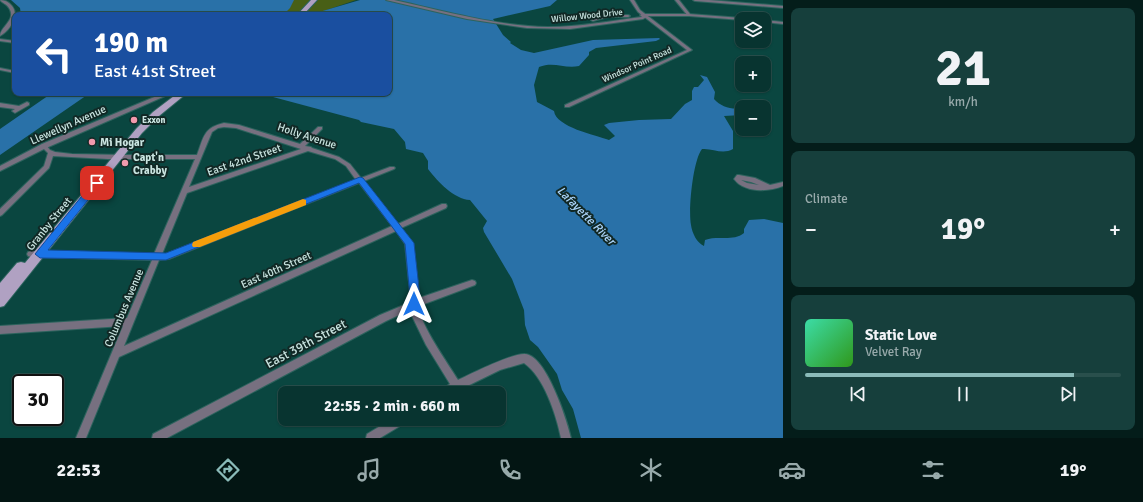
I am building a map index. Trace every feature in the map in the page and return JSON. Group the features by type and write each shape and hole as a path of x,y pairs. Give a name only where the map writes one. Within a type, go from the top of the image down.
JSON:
{"main road":[{"path":"299,12 306,0"},
{"path":"300,12 314,0"},
{"name":"Granby Street","path":"0,302 36,254 149,112 172,96"},
{"name":"Granby Street","path":"113,158 150,119 179,96"},
{"name":"Granby Street","path":"0,290 36,254"}],"street":[{"path":"1,0 11,6 13,12"},
{"name":"Willow Wood Drive","path":"388,0 502,23 530,27 568,27 643,18 646,16 689,15 735,18"},
{"path":"632,0 639,11 646,16"},
{"path":"677,0 689,15"},
{"path":"695,0 783,7"},
{"name":"Windsor Point Road","path":"567,106 690,50 646,16"},
{"path":"0,35 12,21"},
{"path":"771,22 782,24"},
{"path":"0,40 12,42"},
{"path":"0,70 12,72"},
{"name":"Llewellyn Avenue","path":"0,169 44,146 162,96"},
{"path":"0,105 17,110 27,104"},
{"name":"Holly Avenue","path":"220,126 246,128 343,161 407,239 411,249 414,312 429,342 457,386"},
{"name":"Columbus Avenue","path":"81,438 210,131 220,126"},
{"name":"East 42nd Street","path":"185,192 305,147 320,128"},
{"path":"0,213 47,167 51,153 44,146"},
{"name":"East 42nd Street","path":"51,153 113,158 199,157"},
{"path":"36,254 166,256 392,168"},
{"path":"767,186 778,186 783,184"},
{"name":"East 40th Street","path":"116,354 444,206"},
{"name":"East 39th Street","path":"157,438 326,347 414,304 472,283"},
{"path":"0,330 130,322"},
{"path":"457,386 522,358 532,363 539,372 560,416 566,438"},
{"path":"371,438 390,426"}],"green space":[{"path":"292,0 356,0 321,12 281,12"}],"water":[{"path":"11,0 294,0 286,12 21,12 20,8"},
{"name":"Lafayette River","path":"360,0 557,0 550,6 493,19 503,35 511,42 510,43 521,50 534,53 593,40 659,38 660,39 656,41 596,48 589,52 589,55 579,66 569,67 544,65 539,67 534,85 537,102 554,111 556,117 561,122 577,130 609,140 615,136 604,125 609,123 671,119 685,104 692,100 692,91 694,87 698,87 704,80 700,75 707,77 715,92 714,99 720,104 735,109 735,115 724,116 733,131 733,149 729,151 721,151 702,149 699,155 692,186 690,218 692,231 699,243 704,246 705,240 740,236 744,233 744,229 749,220 764,219 783,223 783,438 581,438 573,409 562,390 557,374 538,347 530,340 525,325 524,310 512,279 484,232 483,228 487,221 470,200 458,197 441,184 428,169 428,161 423,153 406,149 405,142 394,129 361,122 359,120 265,96 392,96 392,12 319,12"},
{"path":"48,96 86,96 0,155 0,129"}],"slow traffic":[{"path":"197,245 303,203"}],"place":[{"name":"Exxon","path":"134,120"},
{"name":"Mi Hogar","path":"92,142"},
{"name":"Capt'n Crabby","path":"125,163"}],"route":[{"path":"97,183 40,254 166,256 360,180 409,243 411,249 415,297 414,304"}]}
